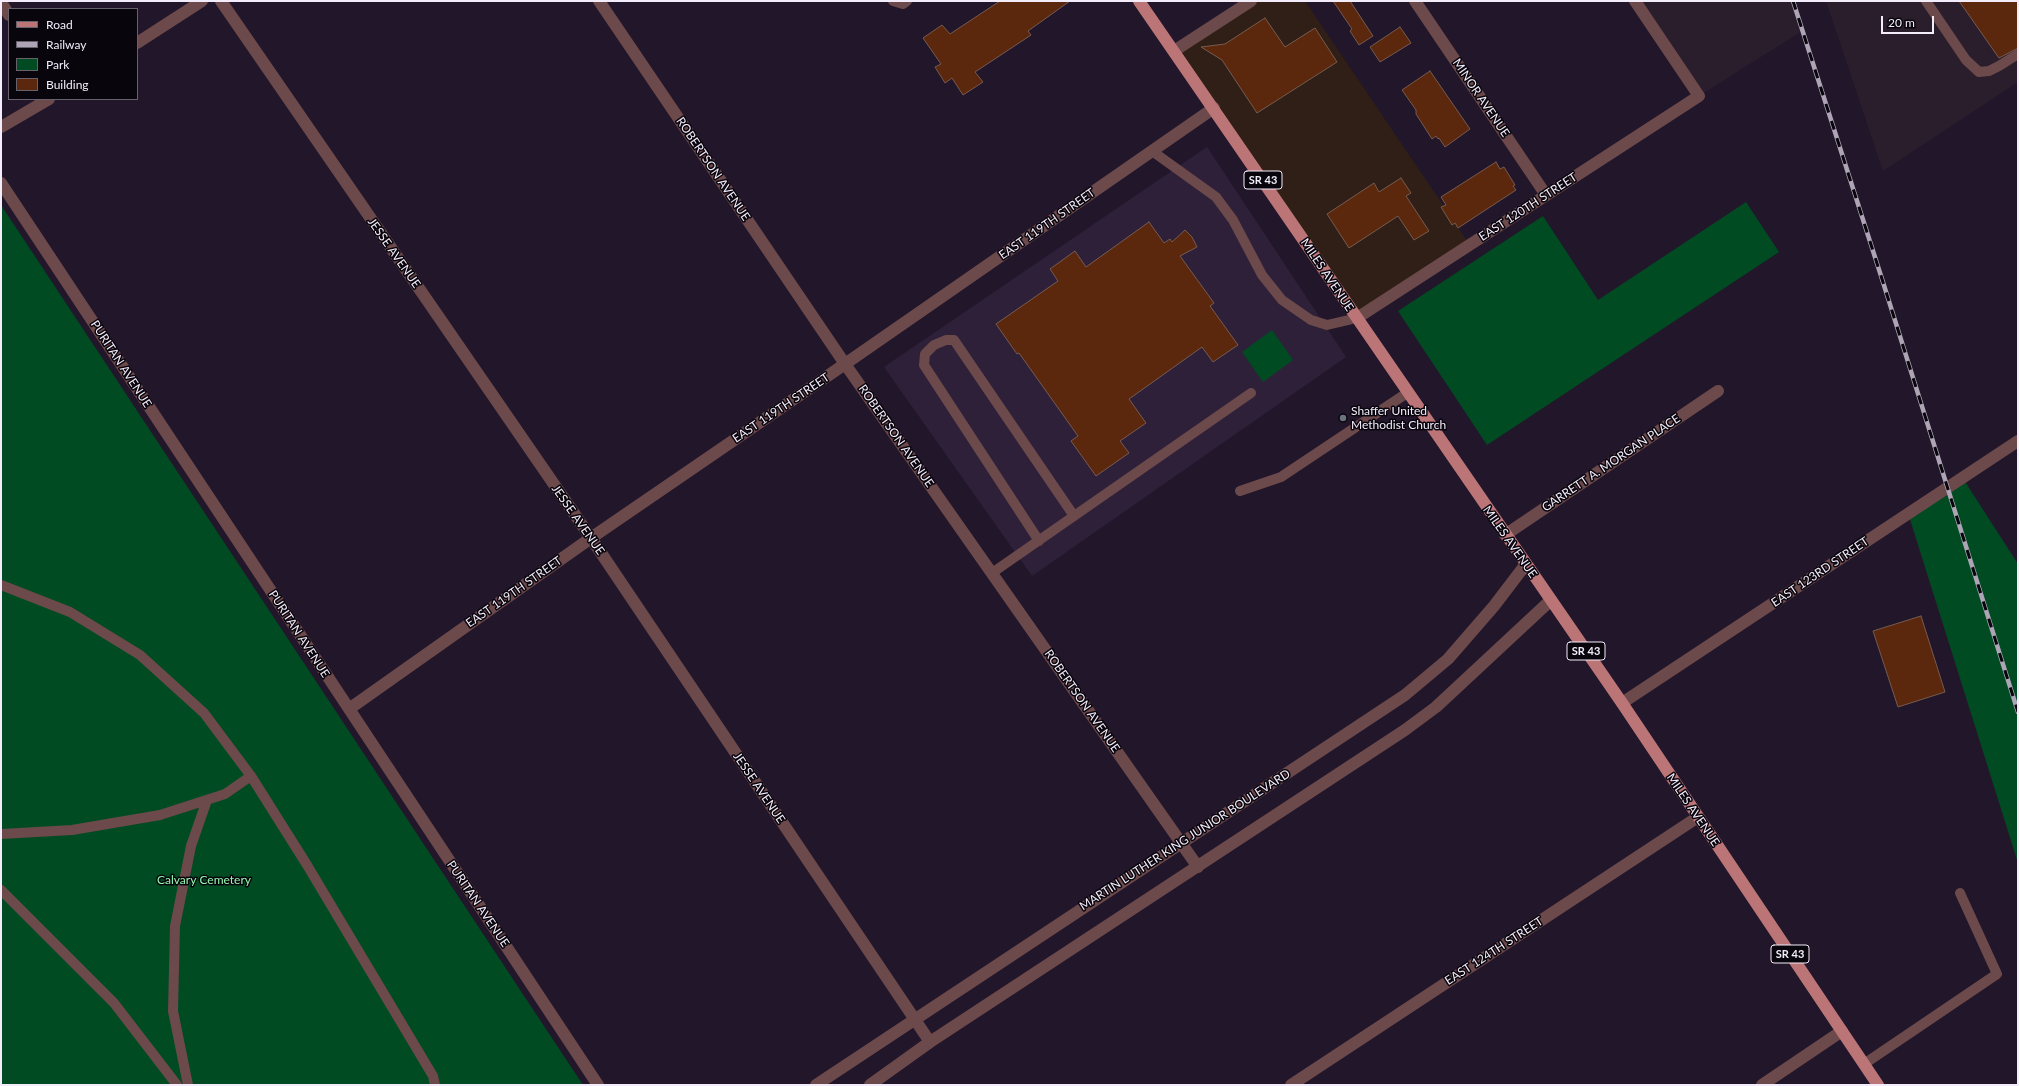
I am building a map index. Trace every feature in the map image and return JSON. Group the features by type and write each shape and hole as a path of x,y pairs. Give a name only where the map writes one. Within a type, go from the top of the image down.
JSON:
{"main road":[{"name":"MILES AVENUE","path":"1139,1 1622,703 1878,1085"}],"street":[{"path":"138,42 202,1"},
{"name":"JESSE AVENUE","path":"221,1 591,538 930,1042"},
{"name":"ROBERTSON AVENUE","path":"599,1 845,364 1182,842 1198,868"},
{"path":"1174,51 1251,1"},
{"name":"MINOR AVENUE","path":"1415,1 1546,195"},
{"name":"EAST 120TH STREET","path":"1357,318 1699,96 1635,1"},
{"path":"1,2 8,13"},
{"path":"1,127 47,100"},
{"name":"EAST 119TH STREET","path":"349,709 591,538 1214,108"},
{"name":"PURITAN AVENUE","path":"1,183 598,1085"},
{"name":"GARRETT A. MORGAN PLACE","path":"1505,534 1718,390"},
{"name":"EAST 123RD STREET","path":"1622,703 2018,441"},
{"name":"MARTIN LUTHER KING JUNIOR BOULEVARD","path":"816,1085 1405,695 1448,659 1494,606 1526,564"},
{"path":"870,1085 930,1042 1198,868 1405,730 1436,707 1551,600"},
{"name":"EAST 124TH STREET","path":"1291,1085 1698,816"},
{"path":"1762,1085 1842,1031"}],"lane":[{"path":"893,1 903,4 907,1"},
{"path":"1926,1 1966,60 1979,72 1989,71 2018,54"},
{"path":"1152,151 1216,197 1233,220 1262,274 1282,300 1311,320 1327,325 1357,318"},
{"path":"1039,541 924,365 925,354 934,345 946,340 954,340 1074,516"},
{"path":"1240,491 1281,477 1407,392"},
{"path":"992,573 1251,393"},
{"path":"1,585 70,612 140,655 204,713 250,776 308,865 433,1076 435,1085"},
{"path":"1,834 72,830 160,815 225,794 250,776"},
{"path":"188,1085 173,1011 175,926 191,846 207,800"},
{"path":"1,890 114,1003 177,1085"},
{"path":"1864,1064 1997,974 1960,893"}],"shaded area":[{"path":"1251,1 1305,1 1470,245 1357,318 1174,51"},
{"path":"1635,1 1793,1 1802,31 1699,96"},
{"path":"1826,1 2018,1 2018,82 1883,171"},
{"path":"1207,147 1346,357 1032,576 884,367"}],"green space":[{"path":"1746,202 1779,252 1487,445 1398,311 1543,216 1598,300"},
{"name":"Calvary Cemetery","path":"1,205 583,1085 1,1085"},
{"path":"1272,330 1293,360 1263,382 1242,352"},
{"path":"1962,477 2018,564 2018,863 1908,513"}],"building":[{"path":"1000,1 1070,1 1028,31 1031,35 975,72 983,82 963,95 952,78 945,83 935,67 941,64 923,38 942,25 950,34"},
{"path":"1333,1 1350,1 1373,36 1359,45 1350,31 1352,29"},
{"path":"1959,1 2018,1 2018,48 1999,58"},
{"path":"1265,18 1285,47 1315,28 1337,62 1257,113 1222,60 1201,47 1225,44"},
{"path":"1400,27 1411,43 1380,62 1370,47"},
{"path":"1430,71 1470,129 1445,147 1436,136 1432,139 1416,114 1416,110 1402,90"},
{"path":"1496,162 1500,169 1504,167 1515,185 1513,186 1516,190 1458,228 1455,223 1452,225 1441,207 1446,205 1441,197"},
{"path":"1401,178 1411,193 1406,196 1429,231 1414,240 1398,216 1349,248 1327,214 1374,183 1379,192"},
{"path":"1149,222 1164,243 1170,239 1172,242 1185,230 1192,237 1197,247 1180,256 1214,303 1210,306 1238,345 1213,362 1202,347 1129,399 1146,423 1120,441 1129,453 1096,476 1071,441 1078,436 1019,353 1017,354 996,324 1058,281 1050,269 1075,251 1086,267"},
{"path":"1921,616 1945,692 1898,707 1873,631"}],"railway":[{"path":"1793,1 2018,712"}],"place":[{"name":"Shaffer United Methodist Church","path":"1343,418"}]}
